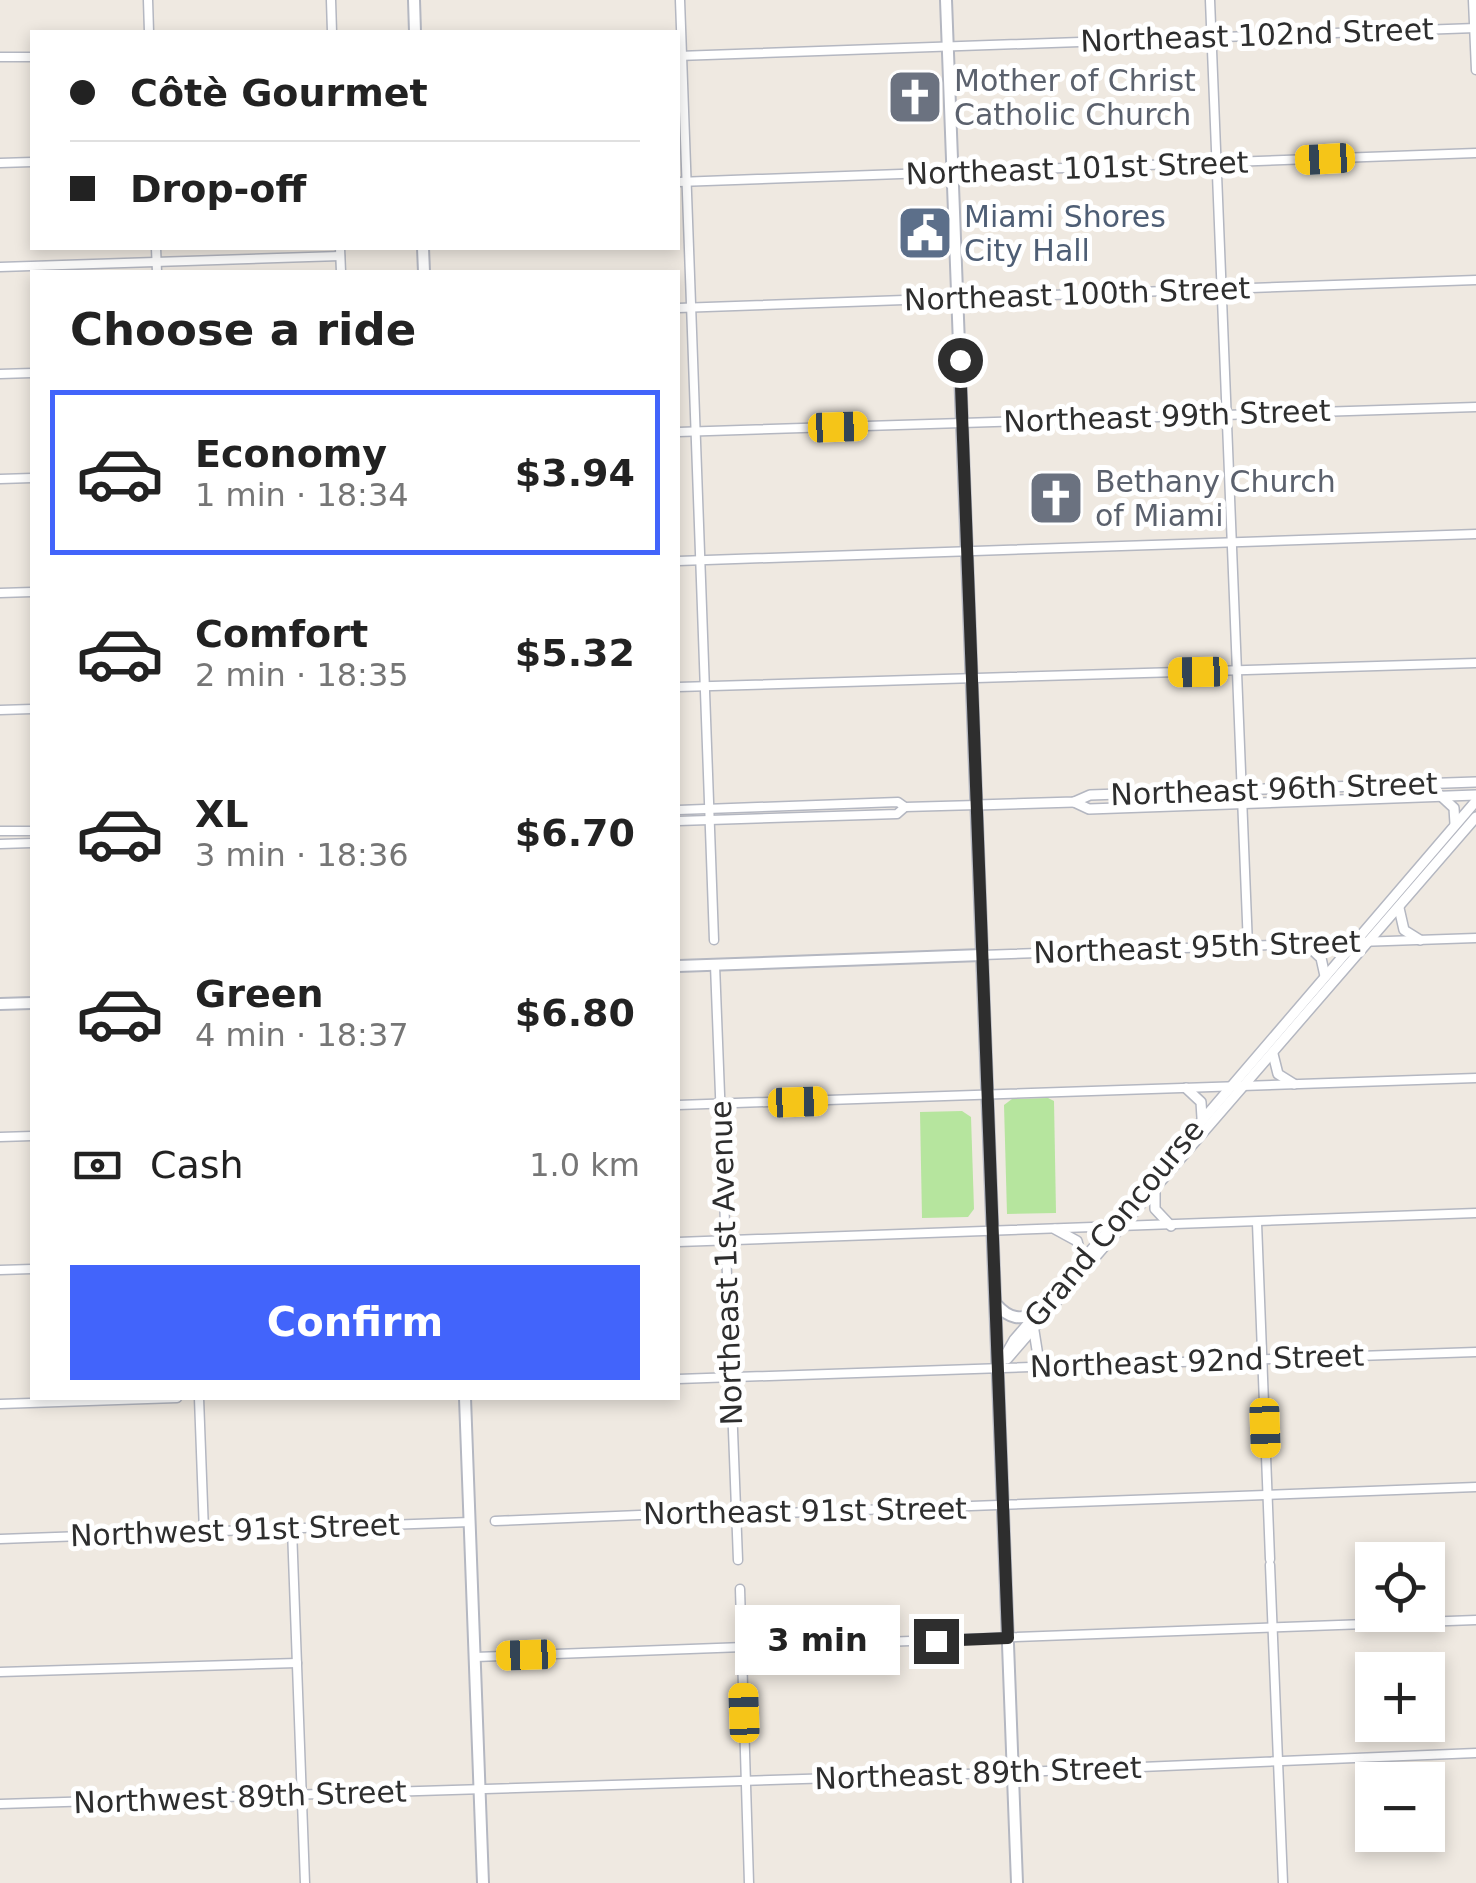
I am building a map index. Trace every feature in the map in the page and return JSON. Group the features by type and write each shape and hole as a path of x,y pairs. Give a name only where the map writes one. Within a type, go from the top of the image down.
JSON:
{"main road":[{"path":"414,0 415,30"},
{"path":"946,0 1017,1883"},
{"name":"Northeast 95th Street","path":"680,966 982,955"},
{"path":"0,1004 30,1003"},
{"path":"996,1303 1009,1316 1018,1318 1038,1312"},
{"path":"466,1400 483,1883"}],"street":[{"path":"148,0 149,30"},
{"path":"330,0 332,30"},
{"path":"680,0 682,182 714,940"},
{"path":"1210,0 1248,946"},
{"path":"1473,0 1476,70"},
{"name":"Northeast 102nd Street","path":"680,56 1475,28"},
{"path":"0,58 30,56"},
{"name":"Northeast 101st Street","path":"682,182 1476,153"},
{"path":"0,163 30,162"},
{"path":"156,250 157,270"},
{"path":"0,267 340,252"},
{"name":"Northeast 100th Street","path":"680,308 1476,280"},
{"path":"0,374 30,373"},
{"name":"Northeast 99th Street","path":"680,432 1476,407"},
{"path":"0,478 30,478"},
{"path":"680,561 1476,534"},
{"path":"0,594 30,592"},
{"path":"680,688 1476,663"},
{"path":"0,710 30,709"},
{"name":"Northeast 96th Street","path":"680,821 896,814 905,808 1074,802 1090,795 1476,782"},
{"path":"1441,796 1454,808 1454,826"},
{"name":"Northeast 96th Street","path":"1074,802 1089,808 1476,798"},
{"name":"Grand Concourse","path":"998,1368 1010,1346 1038,1312 1476,798"},
{"name":"Northeast 96th Street","path":"680,810 898,802 905,808"},
{"name":"Grand Concourse","path":"998,1368 1474,822"},
{"path":"0,832 30,830"},
{"path":"0,844 30,843"},
{"path":"1399,908 1404,930 1420,940"},
{"name":"Northeast 95th Street","path":"982,955 1476,938"},
{"path":"1306,944 1321,958 1324,976"},
{"name":"Northeast 1st Avenue","path":"715,965 738,1560"},
{"path":"1274,1054 1278,1074 1294,1084"},
{"path":"680,1106 1476,1078"},
{"path":"1186,1088 1201,1102 1202,1120"},
{"path":"0,1137 30,1136"},
{"path":"1155,1191 1155,1209 1171,1226"},
{"path":"680,1242 1476,1214"},
{"path":"1257,1223 1283,1883"},
{"path":"1055,1229 1077,1241 1082,1260"},
{"path":"0,1270 30,1269"},
{"path":"1034,1331 1038,1356 1055,1366"},
{"name":"Northeast 92nd Street","path":"680,1379 1476,1352"},
{"path":"0,1404 118,1400"},
{"path":"198,1400 204,1532"},
{"name":"Northeast 91st Street","path":"494,1521 1476,1487"},
{"name":"Northwest 91st Street","path":"0,1539 470,1522"},
{"path":"292,1528 304,1883"},
{"path":"740,1589 749,1883"},
{"path":"475,1657 1476,1620"},
{"path":"0,1672 297,1663"},
{"name":"Northeast 89th Street","path":"480,1790 1476,1753"},
{"name":"Northwest 89th Street","path":"0,1804 480,1790"}],"green space":[{"path":"1012,1099 1054,1101 1056,1213 1007,1214 1004,1105"},
{"path":"962,1111 971,1117 974,1209 968,1217 922,1218 920,1112"}],"place":[{"name":"Mother of Christ Catholic Church","path":"915,97"},
{"name":"Miami Shores City Hall","path":"925,233"},
{"name":"Bethany Church of Miami","path":"1056,498"}],"route":[{"path":"936,1641 1008,1638 960,360"}]}
